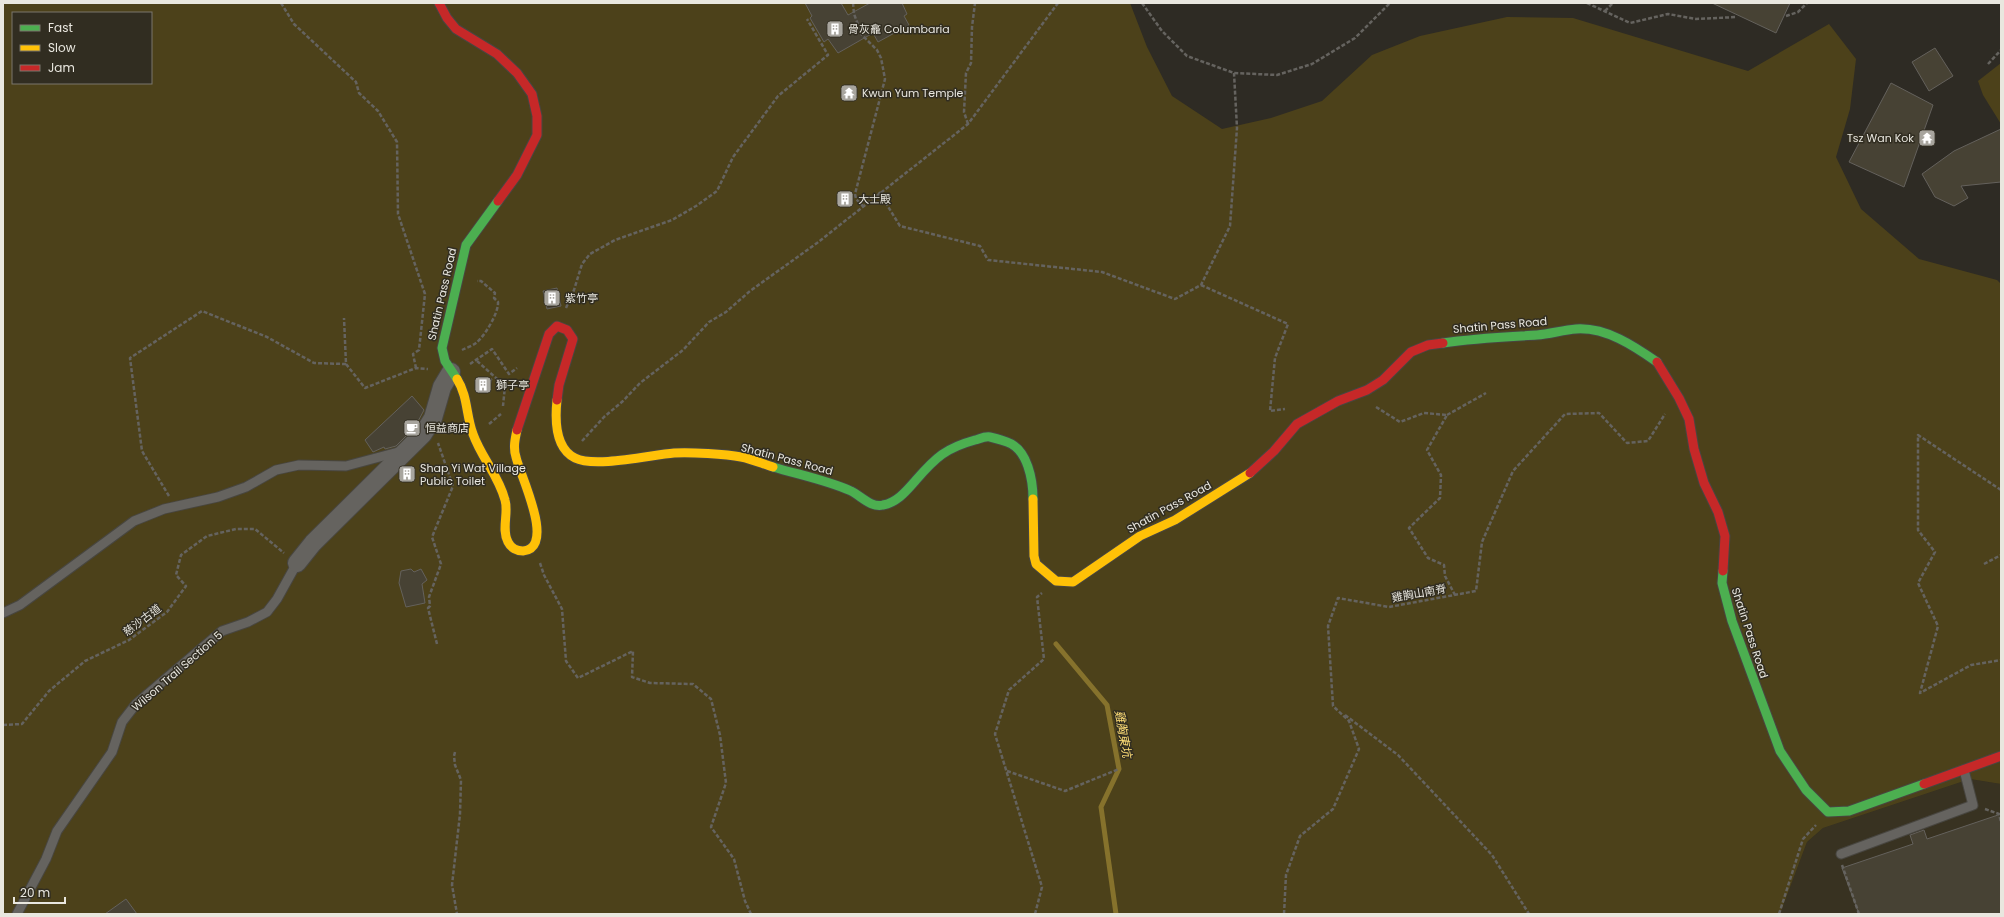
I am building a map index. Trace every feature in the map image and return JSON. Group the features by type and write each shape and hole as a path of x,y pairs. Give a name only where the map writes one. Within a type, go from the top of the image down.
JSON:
{"street":[{"name":"Shatin Pass Road","path":"440,3 447,18 456,29 497,54 517,73 532,94 537,116 537,135 517,175 466,245 442,348 445,363 458,369 466,397 472,433 481,453 497,478 503,495 506,505 506,535 509,544 519,550 529,550 534,545"},
{"path":"534,545 538,535 532,502 516,458 514,447 519,424 546,342 557,326 565,327 571,332 573,339 559,385 555,416 559,439 569,454"},
{"name":"Shatin Pass Road","path":"569,454 585,461 676,453 741,457 804,476 818,478 853,492 866,502 882,506 893,502 903,495 931,463 954,446 988,436 1010,443 1017,448 1027,462 1033,491 1034,556 1036,564 1056,582 1073,582 1140,536 1175,520 1247,476 1274,450 1297,424 1338,401 1357,394 1383,380 1411,352 1428,345 1480,337 1539,334 1578,329 1599,332 1629,343 1659,364 1679,398 1689,419 1694,449 1704,484 1718,512 1725,536 1722,583 1732,621 1780,751 1806,790 1828,812"},
{"name":"Wilson Trail Section 5","path":"297,564 313,544 423,434 430,422 442,387 458,369"},
{"path":"1828,812 1849,811 2001,756"}],"lane":[{"path":"3,613 20,605 134,521 164,509 218,497 246,487 276,470 299,465 346,466 407,450"},
{"name":"Wilson Trail Section 5","path":"17,914 42,865 57,831 112,752 122,722 136,704 222,631 248,622 267,612 277,599 297,564"},
{"path":"1841,854 1973,805 1964,770"}],"path":[{"path":"282,3 294,24 356,82 359,93 378,111 396,142 398,214 425,294 419,350 413,354 416,368 365,388 346,364 344,318"},
{"path":"853,3 854,14 862,35 877,50 881,58 885,79 855,194 856,199 863,206"},
{"path":"968,124 964,112 966,73 971,63 972,27 975,3"},
{"path":"569,454 604,417 623,402 640,382 683,350 709,322 726,312 750,291 817,243 879,192 968,124 1058,3"},
{"path":"1142,3 1162,31 1187,56 1234,73 1277,75 1312,64 1355,38 1390,3"},
{"path":"1587,3 1630,23 1668,14 1696,19 1737,17"},
{"path":"1605,11 1613,3"},
{"path":"1786,16 1798,12 1807,3"},
{"path":"574,290 582,264 590,254 615,240 672,220 696,206 717,191 733,157 778,96 828,55 807,19"},
{"path":"1988,64 2001,50"},
{"path":"879,192 900,226 980,246 988,260 1102,272 1175,299 1201,285 1230,226 1237,128 1234,73"},
{"path":"458,352 476,343 486,331 499,309 498,302 494,298 495,293 481,281"},
{"path":"1201,285 1288,324 1275,358 1270,411 1292,408"},
{"path":"175,506 142,451 130,358 202,311 267,337 314,363 346,364"},
{"path":"458,369 477,361 492,350 509,374 519,367 516,362"},
{"path":"477,361 504,386 502,420"},
{"path":"1455,595 1444,576 1444,565 1428,558 1409,528 1440,498 1441,475 1427,450 1447,415 1486,393"},
{"path":"1357,394 1400,422 1424,413 1447,415"},
{"name":"雞胸山南脊","path":"1333,706 1328,626 1338,598 1389,607 1476,591 1482,542 1513,471 1565,414 1599,412 1627,443 1648,441 1666,412 1679,398"},
{"path":"430,422 453,486 432,537 441,564 428,597 430,606 428,608 437,644"},
{"path":"2001,490 1918,435 1918,530 1935,552 1918,583 1938,626 1920,693 1971,665 2001,660"},
{"name":"慈沙古道","path":"3,725 22,724 49,691 85,661 119,647 167,612 186,586 176,575 181,555 207,536 236,529 256,529 297,564"},
{"path":"534,545 544,575 562,609 566,661 578,678 633,651 632,677 650,682 693,684 711,699 720,735 726,783 711,827 734,859 745,901 751,914"},
{"path":"1984,564 2001,555"},
{"path":"1035,914 1042,887 995,734 1009,690 1044,659 1037,597 1056,582"},
{"path":"1284,914 1286,875 1300,836 1333,809 1359,749 1349,721 1333,706"},
{"path":"1333,706 1398,755 1492,855 1529,914"},
{"path":"456,752 454,756 455,765 461,780 460,814 452,885 457,914"},
{"path":"1007,771 1065,791 1119,769"},
{"path":"1973,805 1999,814 2001,822"},
{"path":"1779,914 1803,839 1828,812"},
{"path":"1841,854 1842,868 1859,914"}],"shaded area":[{"path":"3,3 1130,3 1147,47 1172,96 1222,129 1271,118 1322,101 1372,55 1420,36 1507,17 1573,18 1748,71 1829,24 1856,59 1850,109 1836,157 1861,209 1919,259 1997,280 2001,284 2001,784 1970,779 1823,828 1807,842 1780,914 3,914"},
{"path":"2001,63 2001,124 1983,95 1978,81"},
{"path":"1970,779 2001,784 2001,914 1780,914 1807,842 1823,828"}],"building":[{"path":"805,3 841,3 848,15 870,3 902,3 907,14 904,16 909,25 878,42 873,33 838,53 828,39 824,42 810,18 812,16"},
{"path":"1712,3 1790,3 1776,33"},
{"path":"1935,48 1953,76 1929,91 1912,62"},
{"path":"1891,83 1933,105 1904,187 1849,162"},
{"path":"2001,129 2001,182 1961,186 1968,198 1954,206 1935,197 1922,174 1954,151"},
{"name":"紫竹亭","path":"557,288 561,306 547,309 543,291"},
{"path":"480,378 492,379 489,389 485,392 476,391 476,382"},
{"path":"412,396 424,410 415,427 396,446 385,449 384,447 373,452 365,440"},
{"path":"411,569 414,572 421,569 427,580 422,584 425,603 406,607 399,583 401,571"},
{"path":"2001,814 2001,914 1859,914 1842,868 1913,844 1910,835 1924,830 1927,839"},
{"path":"126,899 137,914 105,914"}],"waterway":[{"name":"雞胸東坑","path":"1056,644 1107,705 1119,769 1101,807 1116,914"}],"traffic: fast":[{"path":"457,379 445,361 442,348 466,245 498,201"},
{"path":"1443,343 1587,329 1609,334 1629,344 1657,362"},
{"path":"773,467 832,484 851,491 874,505 883,505 902,495 942,454 956,446 984,437 990,437 1007,442 1020,451 1028,466 1032,483 1033,499"},
{"path":"1723,571 1722,583 1732,621 1780,751 1806,790 1828,812 1849,811 1924,784"}],"traffic: slow":[{"path":"457,379 463,392 469,420 476,442 499,483 505,500 506,537 512,547 516,550 523,551 533,547 537,537 537,524 515,454 517,430"},
{"path":"557,400 556,416 558,432 563,447 575,458 584,461 596,462 674,453 698,453 741,457 773,467"},
{"path":"1033,499 1034,556 1036,564 1056,581 1073,582 1140,536 1175,520 1250,473"}],"traffic: jam":[{"path":"439,3 447,18 456,29 497,54 517,73 532,94 537,116 537,135 517,175 498,201"},
{"path":"517,430 549,334 557,326 567,330 573,339 559,385 557,400"},
{"path":"1250,473 1274,451 1297,424 1338,401 1367,390 1383,380 1411,352 1428,345 1443,343"},
{"path":"1657,362 1679,398 1689,419 1694,449 1704,483 1718,512 1725,536 1723,571"},
{"path":"1924,784 2001,756"}],"place":[{"name":"骨灰龕 Columbaria","path":"835,29"},
{"name":"Kwun Yum Temple","path":"849,93"},
{"name":"Tsz Wan Kok","path":"1927,138"},
{"name":"大士殿","path":"845,199"},
{"name":"紫竹亭","path":"552,298"},
{"name":"獅子亭","path":"483,385"},
{"name":"恒益商店","path":"412,428"},
{"name":"Shap Yi Wat Village Public Toilet","path":"407,474"}]}
